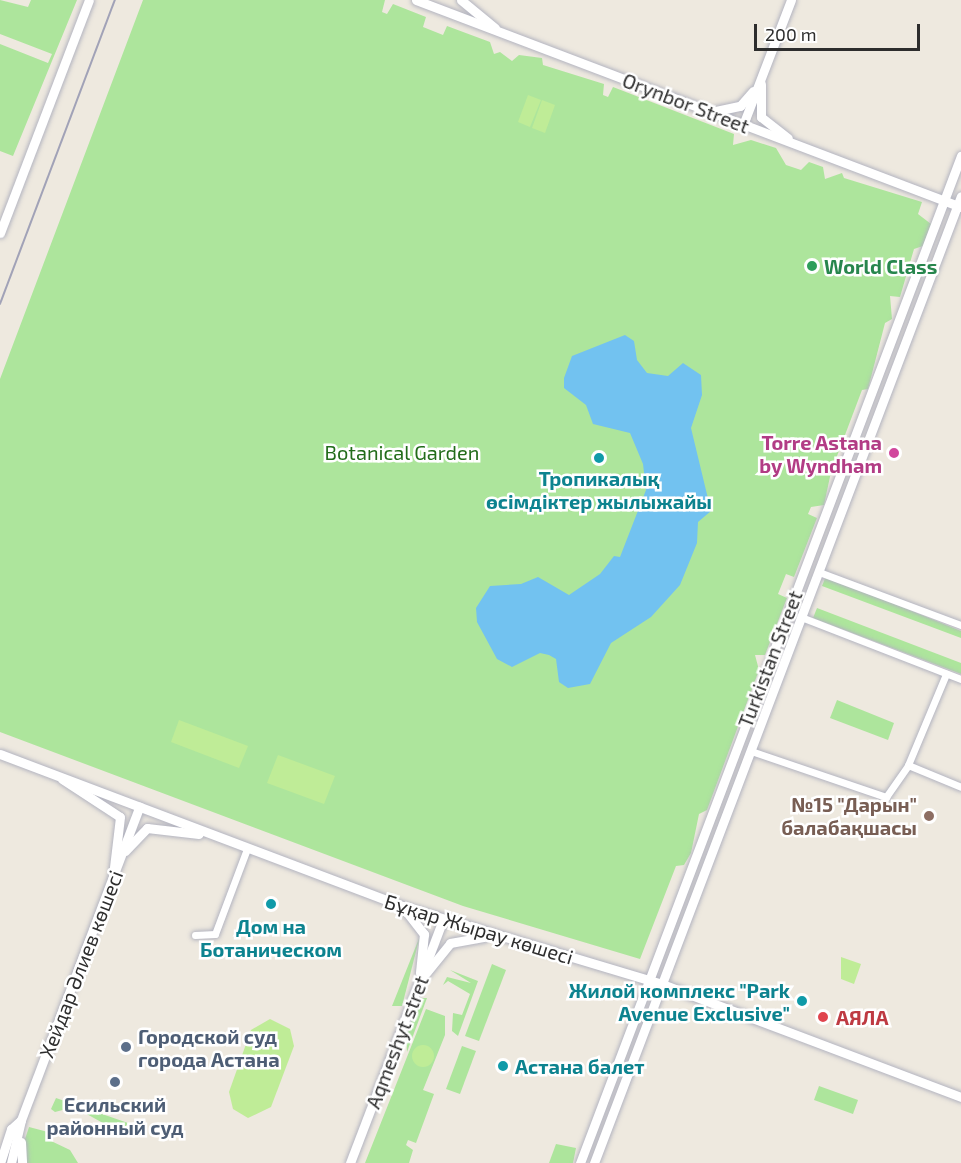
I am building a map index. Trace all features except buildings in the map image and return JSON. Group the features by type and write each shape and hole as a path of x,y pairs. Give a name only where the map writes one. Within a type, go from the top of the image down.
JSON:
{"street":[{"path":"0,233 88,0"},
{"name":"Orynbor Street","path":"416,0 443,5 502,33 944,200 960,203"},
{"path":"461,0 502,33"},
{"path":"744,125 791,0"},
{"path":"710,112 740,106 761,79"},
{"path":"761,79 761,117 795,144"},
{"name":"Turkistan Street","path":"580,1163 961,156"},
{"name":"Turkistan Street","path":"594,1163 960,203"},
{"path":"880,370 885,379 894,372"},
{"path":"865,408 876,404 879,413"},
{"path":"805,568 806,579 817,575 961,625"},
{"path":"790,607 800,604 801,617 961,680"},
{"path":"751,751 881,798 908,765 946,674"},
{"name":"Бұқар Жырау көшесі","path":"0,754 402,906 497,938 662,984 961,1097"},
{"path":"908,765 961,787"},
{"path":"61,777 120,817 114,880"},
{"name":"Хейдар Әлиев көшесі","path":"11,1163 21,1132 21,1120 114,880 139,807"},
{"path":"122,855 147,828 207,834"},
{"path":"195,935 207,938 215,933 247,849"},
{"path":"402,906 424,934 419,982"},
{"name":"Aqmeshyt stret","path":"350,1163 443,920"},
{"path":"419,982 450,943 497,938"},
{"name":"Хейдар Әлиев көшесі","path":"0,1144 21,1120"},
{"path":"0,1163 11,1129"},
{"path":"21,1132 22,1163"}],"green space":[{"path":"0,0 28,7 31,0 77,0 13,156 0,151 0,44 48,63 52,54 0,34"},
{"name":"Botanical Garden","path":"143,0 385,0 382,12 387,14 393,4 426,17 423,27 443,35 447,26 490,42 494,54 500,52 512,61 519,55 542,58 543,65 604,84 603,95 608,97 613,87 734,134 733,145 751,140 776,148 786,165 801,170 809,162 823,167 825,179 842,173 844,178 922,202 918,214 931,224 923,246 914,249 900,297 890,296 892,319 885,323 868,389 862,390 831,472 824,505 811,507 808,514 817,518 794,577 786,574 778,594 787,598 765,655 755,655 759,670 707,810 699,814 691,853 684,865 676,866 640,959 463,906 0,732 0,379"},
{"path":"528,95 541,100 530,127 518,122"},
{"path":"542,100 555,105 545,133 532,128"},
{"path":"826,576 961,631 961,638 822,586"},
{"path":"817,608 961,663 961,674 813,618"},
{"path":"837,700 894,723 888,740 830,718"},
{"path":"179,720 248,746 239,768 171,742"},
{"path":"278,755 335,776 324,804 267,783"},
{"path":"420,936 402,1006 392,1006"},
{"path":"841,957 861,964 854,984 841,979"},
{"path":"492,964 506,970 479,1041 465,1036"},
{"path":"450,970 478,981 458,1036 452,1031 453,1013 462,1015 470,994 448,981 443,985 447,977 471,983"},
{"path":"420,998 427,998 407,1052 406,1036"},
{"path":"426,1009 445,1016 445,1035 423,1090 434,1094 416,1143 408,1140 406,1145 413,1150 409,1163 365,1163"},
{"path":"270,1019 290,1029 294,1046 271,1107 248,1118 233,1109 229,1092 251,1030"},
{"path":"423,1045 431,1048 434,1056 431,1064 423,1067 415,1064 412,1056 415,1048"},
{"path":"462,1046 476,1051 460,1094 446,1089"},
{"path":"819,1086 858,1100 853,1114 814,1100"},
{"path":"56,1098 128,1123 121,1133 74,1107 55,1112 51,1109"},
{"path":"29,1127 48,1132 49,1140 70,1150 78,1163 26,1163 23,1145"},
{"path":"556,1144 576,1148 573,1163 549,1163"}],"water":[{"path":"625,335 634,341 637,360 647,373 668,376 683,363 701,375 702,395 691,428 711,511 698,522 697,543 680,585 651,617 611,643 590,684 568,688 559,682 556,659 549,655 540,653 512,667 497,659 477,622 476,608 490,586 521,584 538,577 569,595 600,574 614,556 620,557 646,490 643,464 630,433 593,424 586,405 564,388 564,378 572,356"}],"tram line":[{"path":"0,304 115,0"}],"place":[{"name":"World Class","path":"812,266"},
{"name":"Torre Astana by Wyndham","path":"894,453"},
{"name":"Тропикалық өсімдіктер жылыжайы","path":"599,458"},
{"name":"№15 \"Дарын\" балабақшасы","path":"929,816"},
{"name":"Дом на Ботаническом","path":"271,904"},
{"name":"Жилой комплекс \"Park Avenue Exclusive\"","path":"802,1001"},
{"name":"АЯЛА","path":"823,1017"},
{"name":"Городской суд города Астана","path":"126,1047"},
{"name":"Астана балет","path":"503,1066"},
{"name":"Есильский районный суд","path":"115,1082"}]}
